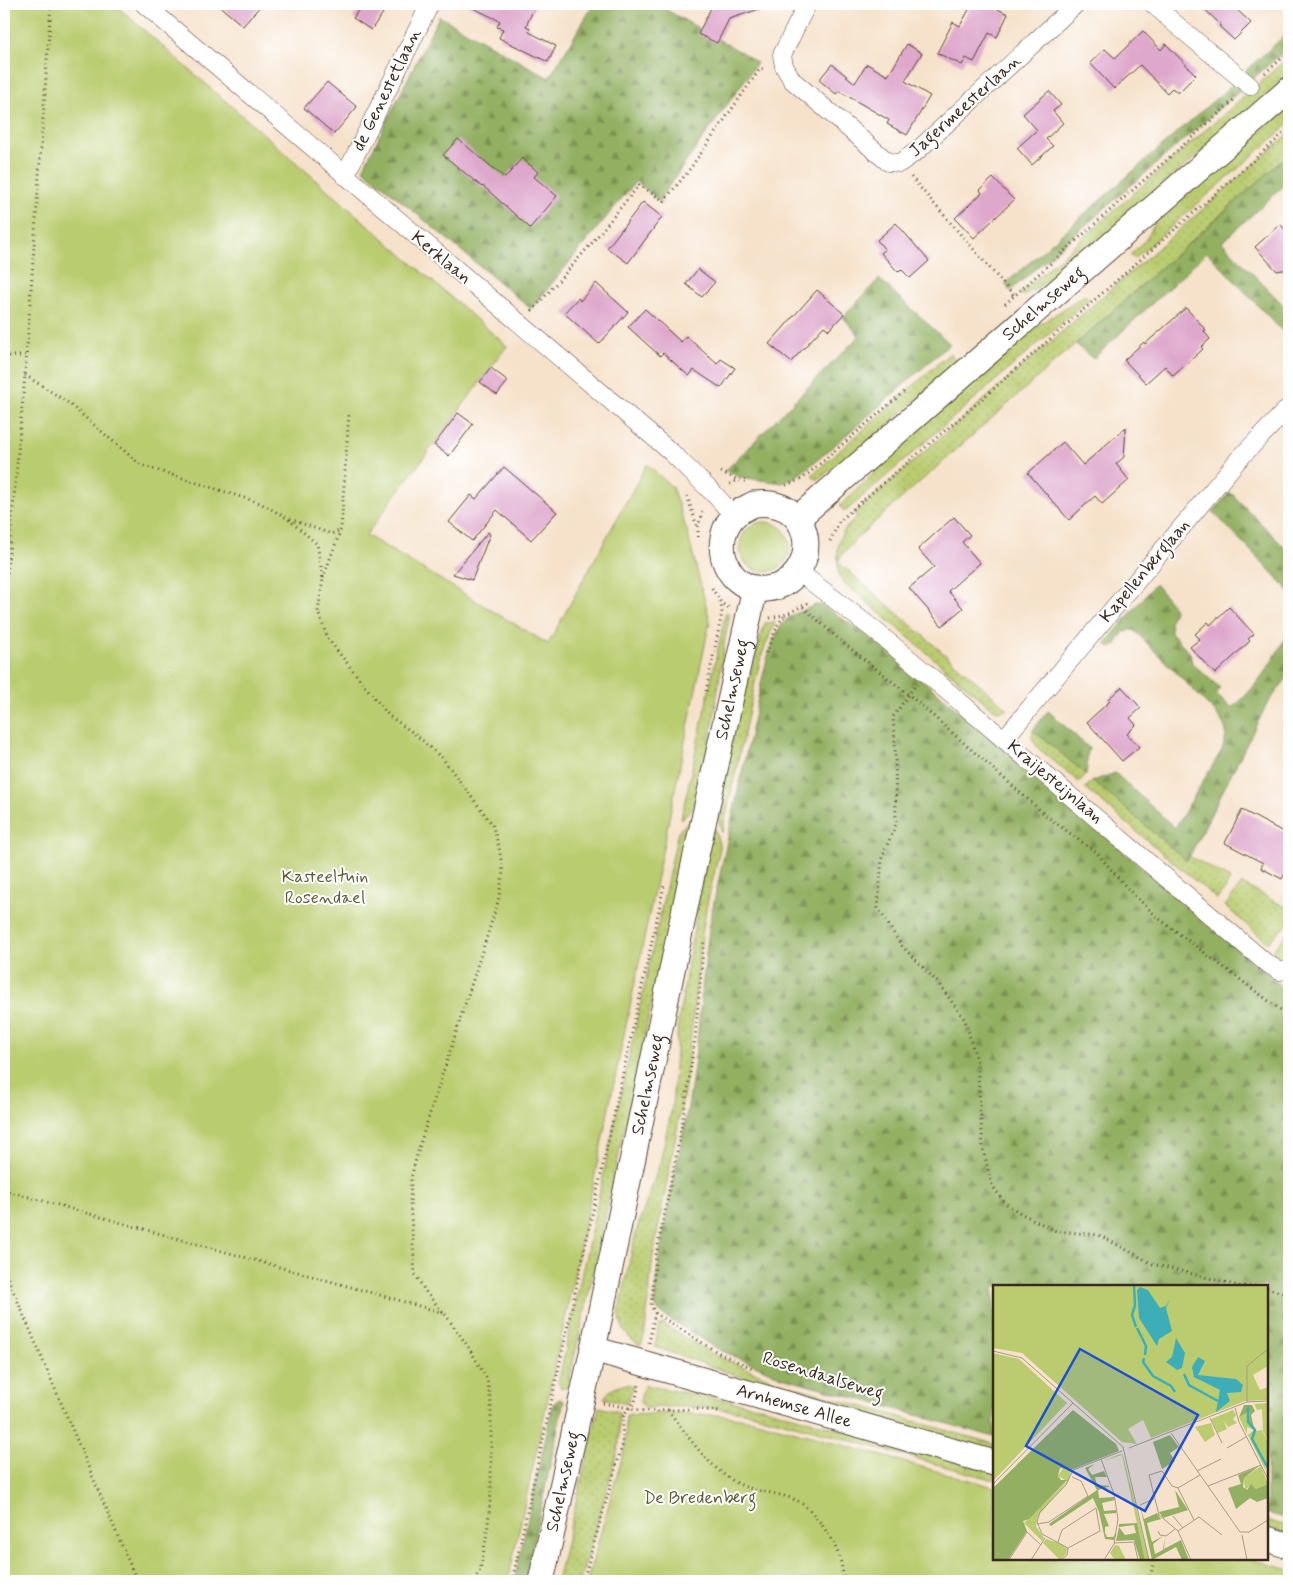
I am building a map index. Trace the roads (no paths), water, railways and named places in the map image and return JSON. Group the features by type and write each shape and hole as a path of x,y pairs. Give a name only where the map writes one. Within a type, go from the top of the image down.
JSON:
{"main road":[{"name":"Schelmseweg","path":"798,518 1289,90"},
{"path":"754,504 771,504 783,507 798,518 806,537 806,554 799,572 788,581 775,587 755,588 744,586 734,577 726,565 722,553 723,537 734,516 754,504"},
{"name":"Schelmseweg","path":"541,1581 593,1349 696,852 755,588"},
{"name":"Arnhemse Allee","path":"593,1349 993,1463"},
{"path":"1268,1539 1289,1546"}],"street":[{"name":"Kerklaan","path":"144,4 671,452 734,516"},
{"name":"de Genestetlaan","path":"345,176 430,4"},
{"name":"Jagermeesterlaan","path":"806,4 782,55 784,66 792,80 888,162 900,163 917,151 1076,4"},
{"path":"1153,4 1250,86"},
{"name":"Kapellenberglaan","path":"1004,739 1238,460 1289,407"},
{"name":"Kraijesteijnlaan","path":"799,572 874,629 1265,962 1279,971 1289,970"}],"park label":[{"name":"Kasteeltuin Rosendael","path":"325,888"},
{"name":"De Bredenberg","path":"700,1498"}]}
